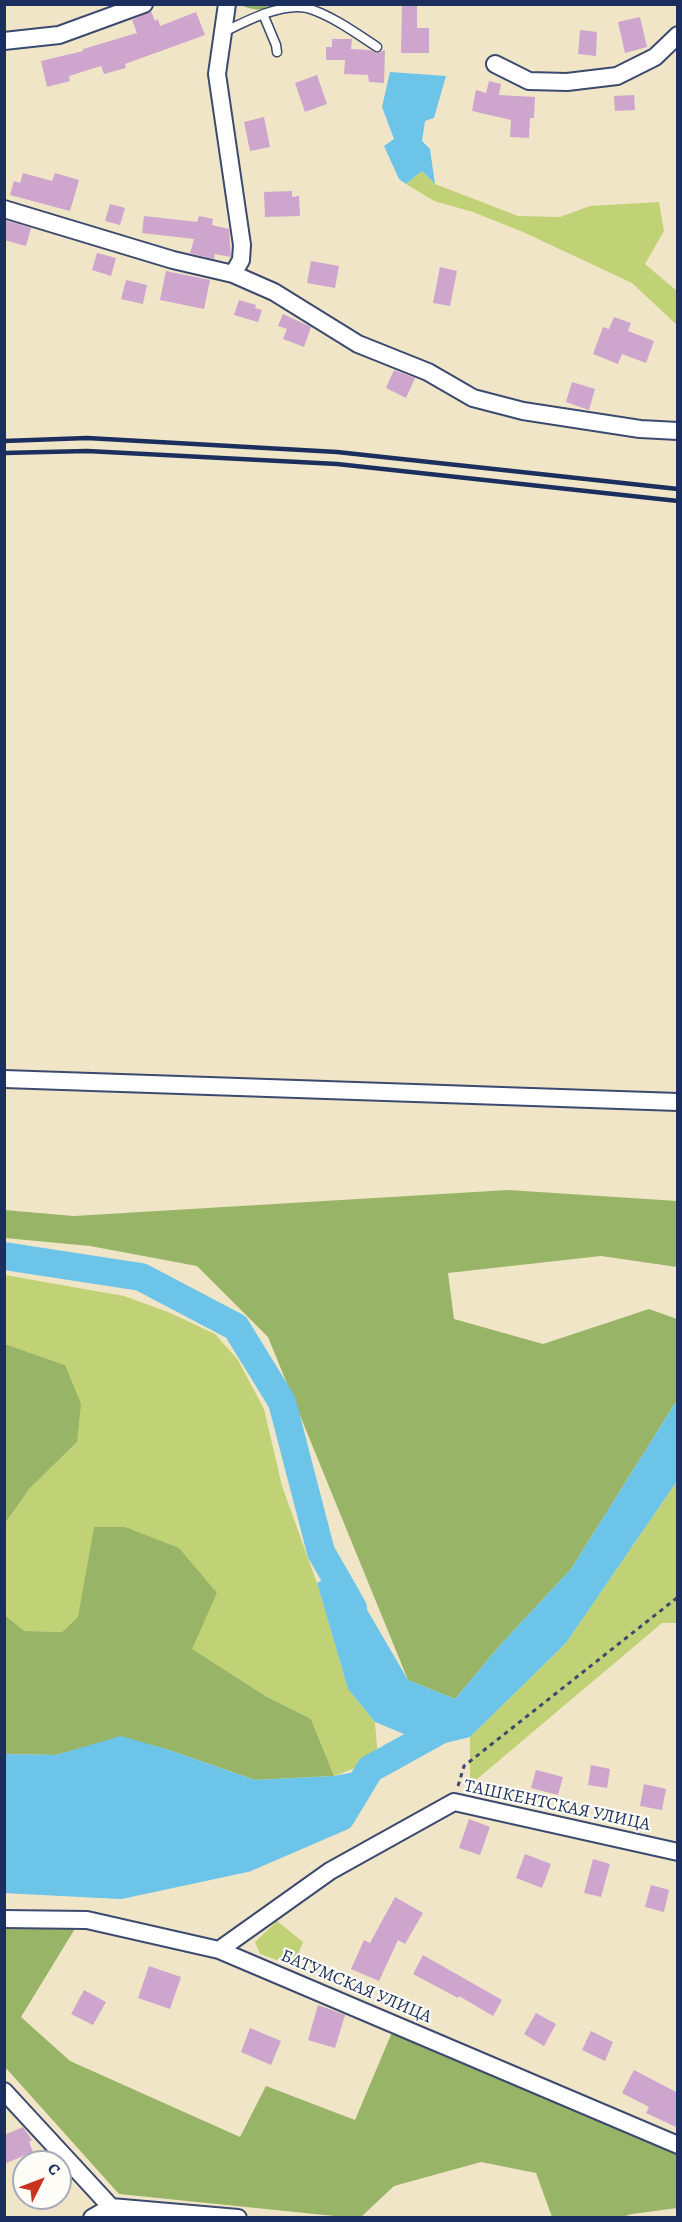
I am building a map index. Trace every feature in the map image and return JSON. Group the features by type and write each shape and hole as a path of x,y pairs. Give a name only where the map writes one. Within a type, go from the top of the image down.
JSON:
{"street":[{"path":"4,41 59,35 144,4"},
{"path":"227,4 217,74 242,245 241,260 233,274"},
{"path":"495,64 529,81 567,82 618,76 655,57 678,35"},
{"path":"4,209 173,260 233,274 274,292 358,344 428,372 473,398 523,411 640,429 678,431"},
{"path":"4,1080 678,1102"},
{"name":"ТАШКЕНТСКАЯ УЛИЦА","path":"219,1950 330,1871 454,1802 678,1852"},
{"name":"БАТУМСКАЯ УЛИЦА","path":"4,1918 87,1920 219,1950 678,2145"},
{"path":"4,2091 114,2212"},
{"path":"92,2217 114,2212 238,2217"}],"lane":[{"path":"222,33 263,14 289,8 306,8 350,30 377,47"},
{"path":"263,14 277,52"}],"path":[{"path":"454,1802 464,1766 678,1597"}],"green space":[{"path":"241,5 296,5 261,10"},
{"path":"422,171 435,184 518,216 560,217 590,206 659,202 664,231 645,264 677,291 677,325 632,283 523,232 473,212 434,201 406,184"},
{"path":"508,1190 677,1201 677,1267 601,1256 448,1273 454,1319 543,1344 649,1309 677,1319 677,1400 571,1569 502,1643 455,1699 408,1680 268,1337 197,1266 90,1246 5,1238 4,1210 74,1216"},
{"path":"5,1275 124,1296 168,1312 215,1334 238,1360 264,1409 282,1486 317,1583 348,1689 375,1722 378,1759 334,1776 311,1719 267,1697 191,1649 217,1593 94,1527 79,1617 62,1632 23,1631 5,1614 5,1523 30,1488 77,1442 65,1365 5,1344"},
{"path":"5,1344 65,1365 81,1404 77,1442 30,1488 5,1523"},
{"path":"677,1481 677,1623 662,1623 470,1785 470,1737 566,1643"},
{"path":"94,1527 125,1527 179,1548 217,1593 192,1649 267,1697 311,1719 334,1776 255,1780 169,1750 121,1737 56,1755 5,1754 4,1614 24,1631 62,1632 78,1617"},
{"path":"277,1921 303,1942 293,1966 260,1954 255,1942"},
{"path":"76,1927 21,2017 70,2061 240,2137 266,2086 355,2120 393,2030 677,2152 677,2208 622,2217 552,2217 536,2173 481,2162 394,2186 361,2217 119,2194 5,2067 4,1928"}],"water":[{"path":"390,72 446,76 434,118 425,121 422,141 430,149 435,184 422,171 406,184 399,179 384,146 394,139 382,107"},
{"path":"677,1400 677,1481 566,1643 470,1737 433,1746 375,1722 348,1689 317,1583 344,1570 408,1680 455,1699 502,1643 571,1569"},
{"path":"121,1736 255,1780 334,1776 370,1769 341,1817 246,1858 120,1885 5,1879 5,1754 56,1755"}],"building":[{"path":"402,4 417,4 417,28 429,28 429,53 401,53"},
{"path":"151,11 155,21 158,19 160,26 196,12 205,35 125,64 126,68 104,74 101,66 69,76 70,81 47,87 41,61 83,51 83,49 137,33 132,20"},
{"path":"640,17 647,47 625,53 618,22"},
{"path":"580,30 597,32 596,56 578,54"},
{"path":"332,39 352,39 351,49 377,53 385,50 384,83 369,82 368,75 344,74 345,60 326,60 326,47 332,47"},
{"path":"317,75 327,104 305,112 295,83"},
{"path":"489,81 501,84 499,95 535,97 534,118 530,118 529,138 510,137 511,120 472,111 476,90 486,93"},
{"path":"634,95 635,110 615,111 614,96"},
{"path":"264,117 270,147 250,151 244,122"},
{"path":"23,173 52,181 55,173 79,180 70,211 10,195 14,181 20,183"},
{"path":"292,191 292,197 299,196 300,216 265,217 264,192"},
{"path":"110,204 125,208 120,225 105,221"},
{"path":"144,216 197,222 199,216 213,219 212,225 229,229 231,257 215,254 214,259 190,253 194,239 142,233"},
{"path":"4,220 31,228 26,246 4,240"},
{"path":"97,253 116,258 111,276 92,270"},
{"path":"311,261 339,266 335,288 307,283"},
{"path":"440,267 457,271 450,306 433,303"},
{"path":"166,271 210,280 204,309 160,300"},
{"path":"126,280 147,285 143,304 121,299"},
{"path":"239,300 256,305 255,308 262,310 258,322 234,315"},
{"path":"283,314 311,327 304,347 283,339 287,329 278,326"},
{"path":"614,317 631,323 628,331 654,341 646,363 622,354 618,364 593,354 603,327 609,329"},
{"path":"394,370 415,378 406,398 386,388"},
{"path":"572,382 595,389 589,410 566,402"},
{"path":"591,1765 610,1769 607,1788 588,1785"},
{"path":"536,1770 563,1777 558,1795 531,1788"},
{"path":"644,1784 666,1789 662,1810 640,1806"},
{"path":"469,1819 490,1827 480,1855 459,1848"},
{"path":"525,1854 551,1864 542,1888 516,1878"},
{"path":"593,1859 610,1864 601,1897 584,1893"},
{"path":"651,1885 669,1890 664,1912 645,1907"},
{"path":"395,1897 423,1913 405,1944 398,1940 379,1981 351,1969 364,1940 370,1943"},
{"path":"423,1955 502,2000 493,2016 459,1996 458,1998 413,1974"},
{"path":"149,1966 181,1977 170,2009 138,1998"},
{"path":"84,1990 106,2002 93,2025 71,2014"},
{"path":"318,2005 345,2015 335,2048 308,2040"},
{"path":"536,2013 556,2024 544,2046 524,2034"},
{"path":"250,2028 281,2041 271,2065 241,2052"},
{"path":"591,2031 613,2042 605,2061 582,2050"},
{"path":"634,2070 678,2093 678,2128 646,2113 649,2107 622,2093"},
{"path":"23,2127 32,2140 29,2142 32,2150 12,2150 12,2161 4,2164 4,2135"}],"waterway":[{"path":"4,1256 141,1277 236,1327 282,1402 321,1552 353,1608"},
{"path":"4,1879 120,1885 246,1858 341,1817 370,1769 453,1723"}],"railway":[{"path":"4,441 87,438 337,452 678,489"},
{"path":"4,453 87,451 337,464 678,501"}]}
